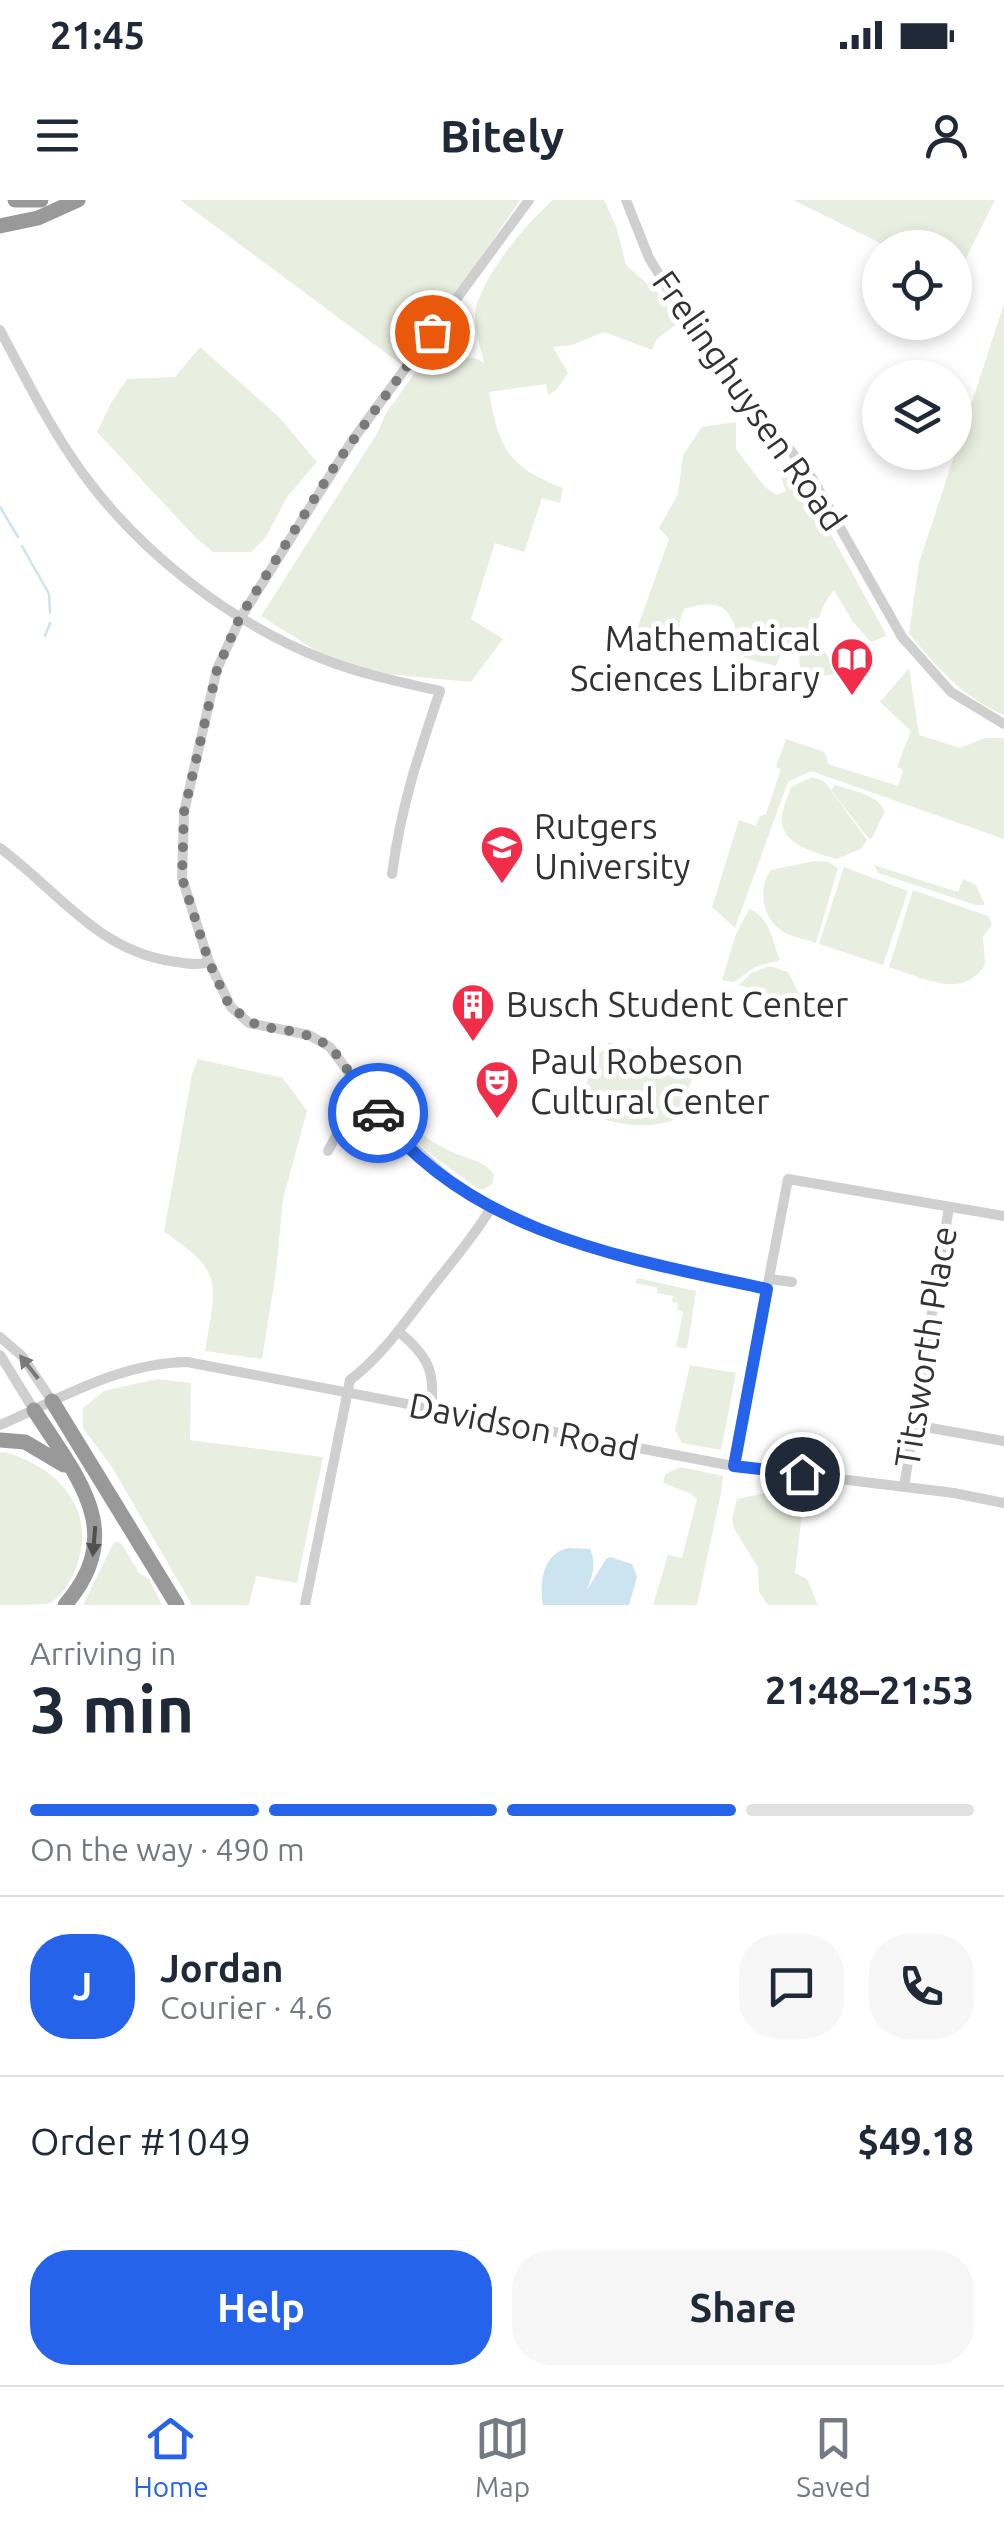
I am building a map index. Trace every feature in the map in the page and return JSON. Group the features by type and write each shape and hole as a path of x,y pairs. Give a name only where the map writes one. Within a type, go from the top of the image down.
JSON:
{"highway":[{"path":"15,200 41,200"},
{"path":"0,226 22,222 78,200"},
{"path":"0,236 11,233 22,222"},
{"path":"52,1402 177,1605"},
{"path":"34,1410 74,1473 92,1508 96,1526 88,1572 66,1605"},
{"path":"0,1440 40,1448 74,1473"}],"street":[{"path":"529,200 352,441 240,617 217,670 184,812 182,878 209,962 238,1014 258,1026 320,1040 337,1055 370,1103 424,1160 490,1208 579,1244 768,1284 792,1282"},
{"name":"Frelinghuysen Road","path":"626,200 649,258 665,284 812,478 902,637 951,692 1004,724"},
{"path":"0,330 66,450 96,491 160,558 240,617 320,658 374,676 440,691 414,762 392,874"},
{"path":"0,848 108,939 158,959 198,965 209,962"},
{"path":"328,1152 344,1121 370,1103"},
{"path":"734,1466 788,1179 1004,1216"},
{"name":"Titsworth Place","path":"904,1487 949,1207"},
{"path":"305,1605 350,1380 368,1367 477,1231 490,1208"},
{"path":"398,1330 428,1363 434,1380 430,1410"},
{"path":"0,1336 29,1365 52,1402"},
{"path":"0,1355 34,1410"},
{"name":"Davidson Road","path":"0,1425 129,1369 188,1362 734,1466 1004,1502"},
{"path":"914,1426 1004,1441"}],"green space":[{"path":"180,200 520,200 406,368"},
{"path":"553,200 604,200 616,226 626,265 660,295 678,323 656,340 652,350 604,332 572,345 553,347 568,373 548,395 546,384 489,392 497,428 509,453 530,472 563,488 560,503 542,498 524,552 495,543 471,619 503,639 471,682 376,673 323,655 261,616 378,432 386,413 428,355 475,358 484,363 475,317 477,303 493,271 517,238"},
{"path":"793,200 995,200 972,246 972,230 862,230 862,234"},
{"path":"1004,304 1004,715 976,700 952,680 909,633 919,563 950,470 972,470 972,402"},
{"path":"200,347 279,417 317,462 287,497 266,537 251,552 213,552 97,432 127,379 175,377"},
{"path":"736,422 736,449 765,487 777,495 786,491 779,472 791,462 887,636 871,642 853,622 834,590 823,608 818,630 834,674 824,676 800,669 798,644 784,647 776,666 745,658 732,619 720,607 711,605 684,609 679,624 683,639 680,651 659,656 641,646 636,632 669,539 659,528 678,494 683,455 702,427"},
{"path":"909,668 919,735 960,748 985,738 1004,738 1004,839 811,771 788,782 735,928 712,907 739,820 756,826 760,816 766,814 786,739 822,751 828,764 898,786 903,770 897,767 911,731 880,702"},
{"path":"812,777 824,781 867,840 861,849 836,859 801,846 787,835 782,814 791,787"},
{"path":"835,785 864,794 881,805 885,811 872,838 831,790"},
{"path":"814,861 838,868 816,943 778,928 768,916 763,892 771,870"},
{"path":"874,865 958,892 963,879 976,885 985,905 878,873"},
{"path":"844,867 908,891 883,965 819,944"},
{"path":"913,890 988,916 992,924 983,937 985,965 976,976 965,982 940,983 889,967"},
{"path":"749,909 766,924 780,960 755,967 734,982 722,980 736,934"},
{"path":"770,966 788,972 800,996 799,1003 739,985 751,973"},
{"path":"609,1042 695,1071 677,1119 653,1125 628,1124 581,1109 596,1054"},
{"path":"198,1059 283,1078 307,1111 283,1199 262,1359 205,1351 212,1281 198,1258 164,1232"},
{"path":"392,1102 430,1140 490,1170 494,1175 492,1184 478,1189 425,1150 385,1107"},
{"path":"638,1278 696,1291 687,1349 676,1347 683,1312 677,1310 678,1303 672,1302 673,1296 657,1293 658,1288 635,1283"},
{"path":"690,1365 736,1373 721,1450 682,1443 675,1430"},
{"path":"157,1379 191,1383 190,1440 323,1457 297,1583 256,1576 249,1605 192,1605 112,1467 83,1428 83,1408 104,1391"},
{"path":"0,1453 41,1468 56,1480 77,1509 82,1527 76,1568 61,1594 47,1604 0,1605"},
{"path":"681,1467 723,1476 721,1493 697,1605 653,1605 668,1555 682,1558 697,1499 663,1483 665,1474"},
{"path":"772,1482 805,1487 795,1573 807,1579 818,1605 768,1605 759,1592 758,1568 734,1528 737,1499 765,1493"},
{"path":"114,1542 121,1543 139,1573 149,1579 162,1605 83,1605"}],"water":[{"path":"568,1548 590,1549 593,1565 587,1590 606,1559 632,1564 637,1577 629,1605 543,1605 542,1587 548,1563"}],"waterway":[{"path":"0,507 18,537"},
{"path":"22,546 49,594 50,613"},
{"path":"45,636 50,623"}],"way so far":[{"path":"378,1113 330,1047 309,1035 250,1023 230,1007 209,962 182,878 184,812 217,670 240,617 338,461 432,332"}],"place":[{"name":"Mathematical Sciences Library","path":"852,697"},
{"name":"Rutgers University","path":"502,885"},
{"name":"Busch Student Center","path":"473,1043"},
{"name":"Paul Robeson Cultural Center","path":"497,1120"}],"route":[{"path":"378,1113 424,1160 490,1208 579,1244 767,1289 734,1466 802,1474"}]}
